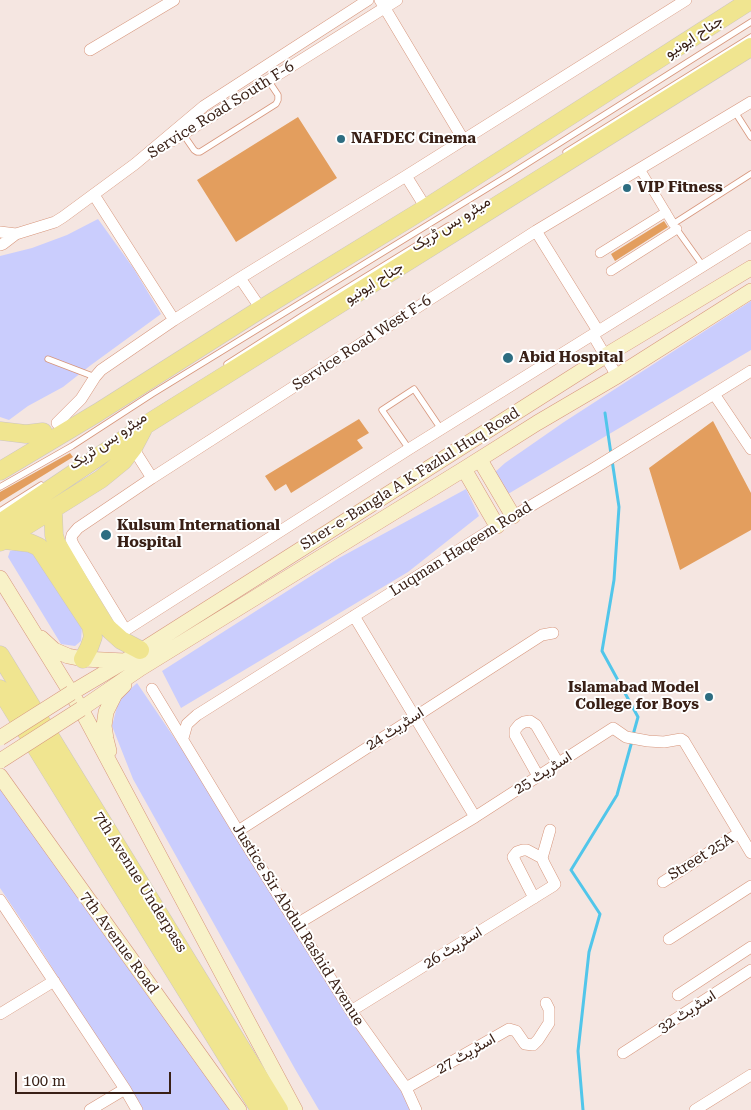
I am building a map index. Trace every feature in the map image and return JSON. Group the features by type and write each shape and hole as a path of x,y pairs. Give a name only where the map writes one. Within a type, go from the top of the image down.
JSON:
{"main road":[{"name":"جناح ایونیو","path":"0,471 97,413 261,309 426,208 751,0"},
{"name":"جناح ایونیو","path":"0,523 144,426 751,47"},
{"name":"Sher-e-Bangla A K Fazlul Huq Road","path":"0,738 125,661 605,356 751,268"},
{"name":"Sher-e-Bangla A K Fazlul Huq Road","path":"0,761 141,668 751,292"},
{"path":"0,459 50,428 74,417 97,413"},
{"path":"2,541 101,479 123,461 133,448 144,426"},
{"path":"0,430 26,434 50,428"},
{"path":"480,460 513,516"},
{"path":"464,470 497,526"},
{"path":"53,509 56,542 105,625 122,635 140,650"},
{"path":"2,541 30,543 39,547 91,626 93,637 84,659"},
{"path":"0,578 81,709 295,1110"},
{"path":"31,629 54,650 68,656 84,659 125,661"},
{"name":"7th Avenue Underpass","path":"0,655 279,1110"},
{"path":"115,772 104,726 106,712 115,694 141,668"},
{"name":"7th Avenue Underpass","path":"0,689 260,1110"},
{"name":"7th Avenue Road","path":"0,776 239,1110"},
{"path":"0,789 22,807"}],"street":[{"path":"90,50 174,0"},
{"name":"Service Road South F-6","path":"135,164 204,106 368,0"},
{"name":"Service Road South F-6","path":"135,164 268,80 383,4 396,0"},
{"path":"50,428 82,399 95,376 174,320 686,0"},
{"path":"383,4 463,139"},
{"name":"Service Road West F-6","path":"122,635 119,619 73,544 72,535 78,528 152,478 536,231 751,102"},
{"path":"0,245 16,234 55,222 64,217 135,164"},
{"path":"611,271 675,227 640,169"},
{"path":"406,176 426,208"},
{"path":"94,195 174,320"},
{"path":"600,253 666,212"},
{"path":"536,231 596,333 605,356 617,376"},
{"path":"0,232 16,234"},
{"path":"122,635 408,449 751,236"},
{"path":"240,278 261,309"},
{"name":"Luqman Haqeem Road","path":"183,738 187,724 197,715 513,516 751,371"},
{"path":"714,394 751,449"},
{"path":"133,448 152,478"},
{"path":"354,616 475,817"},
{"name":"اسٹریٹ 24","path":"238,831 542,635 553,632"},
{"name":"Justice Sir Abdul Rashid Avenue","path":"152,689 351,1011 406,1088 416,1110"},
{"path":"538,776 515,735 518,725 530,721 536,724 558,764"},
{"name":"اسٹریٹ 25","path":"297,924 475,817 613,728 626,737 648,741 664,742 681,739 684,741 751,853"},
{"path":"534,898 513,857 517,852 527,850 542,858 550,830"},
{"name":"Street 25A","path":"663,882 739,833"},
{"name":"اسٹریٹ 26","path":"351,1011 553,886 554,884 542,858"},
{"path":"669,939 751,886"},
{"path":"0,900 4,915 54,980 137,1110"},
{"path":"678,995 751,947"},
{"name":"اسٹریٹ 32","path":"623,1053 751,970"},
{"path":"0,1014 54,980"},
{"name":"اسٹریٹ 27","path":"406,1088 509,1029 516,1031 524,1044 533,1045 549,1023 549,1009 546,1003"},
{"path":"694,1110 710,1106 751,1075"},
{"path":"90,1110 125,1089"}],"lane":[{"name":"میٹرو بس ٹریک","path":"0,487 72,446 208,359 509,176 751,22"},
{"path":"564,153 751,37"},
{"path":"183,134 194,150 200,152 276,104 278,95 268,80"},
{"path":"735,112 751,137"},
{"path":"703,266 675,227 751,174"},
{"name":"میٹرو بس ٹریک","path":"222,368 450,224"},
{"path":"48,359 95,376"},
{"path":"408,449 382,410 414,389 441,429"},
{"path":"0,511 50,479"}],"shaded area":[{"path":"98,219 134,269 161,314 63,387 28,406 9,420 0,417 0,256 32,248 67,235"},
{"path":"751,301 751,350 508,494 494,473 505,463 564,422"},
{"path":"466,489 479,516 408,572 181,708 162,671 339,558"},
{"path":"22,549 30,551 38,560 82,626 81,641 75,646 61,644 8,557 10,551"},
{"path":"137,683 252,852 416,1110 319,1110 133,779 112,726 119,699"},
{"path":"0,789 13,804 237,1110 142,1110 0,888"}],"building":[{"path":"298,117 337,178 236,242 197,180"},
{"path":"664,221 668,227 615,261 611,254"},
{"path":"359,419 369,433 357,440 363,448 291,493 286,484 275,491 265,476"},
{"path":"713,421 751,493 751,530 680,570 649,468"},
{"path":"70,453 73,457 0,502 0,492"}],"waterway":[{"path":"605,413 611,454"},
{"path":"612,460 619,507 614,580 602,651 638,717 633,735"},
{"path":"583,1110 578,1051 589,952 600,914 571,870 617,795 632,741"}],"place":[{"name":"NAFDEC Cinema","path":"341,139"},
{"name":"VIP Fitness","path":"627,188"},
{"name":"Abid Hospital","path":"508,358"},
{"name":"Kulsum International Hospital","path":"106,535"},
{"name":"Islamabad Model College for Boys","path":"709,697"}]}
